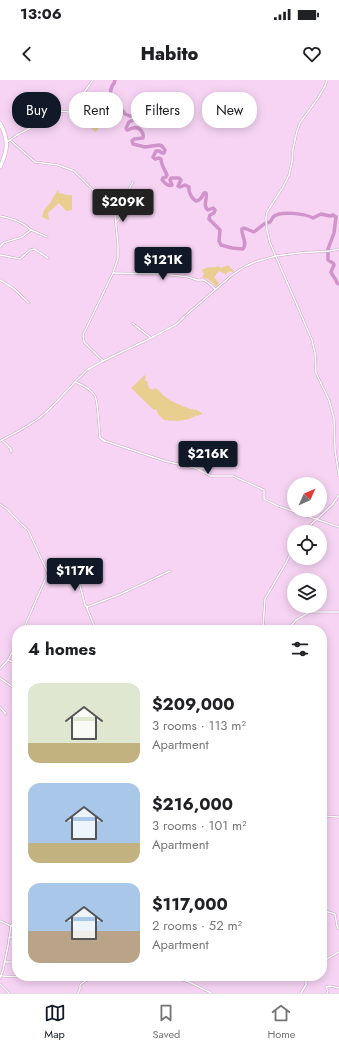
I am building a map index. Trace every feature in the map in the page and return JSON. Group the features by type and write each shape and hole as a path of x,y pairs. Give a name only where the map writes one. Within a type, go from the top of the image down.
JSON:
{"main road":[{"path":"0,124 9,141 0,167"}],"street":[{"path":"93,80 72,110 68,112 60,111 48,116 9,141 36,162 58,165 74,171 106,203 115,215 118,258 113,274 83,335 84,342 103,361"},
{"path":"327,80 318,98 300,123 293,148 289,175 268,212 266,221 270,244 312,340 315,353 316,373 329,400 334,418 335,450 339,476"},
{"path":"123,215 127,202 128,191 132,182"},
{"path":"116,222 128,210 144,203"},
{"path":"0,216 19,220 31,230 47,237"},
{"path":"0,247 3,243 22,237 31,230"},
{"path":"0,255 20,259 30,250 34,249 48,258"},
{"path":"12,452 11,449 1,440 21,430 42,416 87,370 177,324 184,316 232,275 244,267 276,256 299,252 339,249"},
{"path":"113,274 162,274 188,277 197,280 204,280 215,290"},
{"path":"0,280 13,288 29,303"},
{"path":"132,323 150,338"},
{"path":"75,382 83,385 92,392 96,398 100,438 105,441 165,461 197,469 211,476 233,476 264,490 264,498 278,506 339,527"},
{"path":"197,469 206,469 211,466"},
{"path":"310,525 332,505 339,495"},
{"path":"0,504 28,530 48,573 57,578 79,582 86,606 94,625"},
{"path":"262,625 265,599 287,561"},
{"path":"86,606 88,607 121,594 170,571"},
{"path":"25,625 48,573"},
{"path":"292,625 296,620 310,612 339,612"},
{"path":"0,669 12,652"},
{"path":"8,660 12,662"},
{"path":"0,678 12,686"},
{"path":"0,707 6,714"},
{"path":"327,816 339,817"},
{"path":"327,912 335,914 339,929"},
{"path":"0,921 11,926 5,962 0,977 12,977"},
{"path":"327,959 339,952"},
{"path":"5,962 12,962"},
{"path":"78,993 80,984 86,981"},
{"path":"187,981 211,993"},
{"path":"301,993 306,985 306,981"},
{"path":"0,984 9,993"},
{"path":"327,993 328,991 326,987 330,986 339,988"}],"shaded area":[{"path":"90,128 98,128 96,132"},
{"path":"58,190 59,193 72,195 72,210 66,211 59,203 48,213 49,220 42,217 44,210"},
{"path":"228,265 234,271 230,271 225,274 219,271 214,277 219,283 216,287 212,282 202,278 204,274 202,270 204,269 218,266 221,268"},
{"path":"145,375 146,378 144,380 147,381 147,386 149,386 149,388 153,390 155,388 172,401 202,414 185,420 164,420 158,414 156,409 154,410 131,388"}],"waterway":[{"path":"115,80 110,93 111,107 123,111 125,114 130,116 139,116 138,118 129,122 126,128 127,130 138,128 142,132 143,138 134,139 132,141 133,144 145,147 162,146 165,150 164,153 156,151 153,157 155,159 161,159 167,175 162,180 167,184 172,185 170,180 171,178 179,178 181,180 178,186 180,187 185,185 189,187 189,191 193,199 196,201 200,200 204,193 206,193 205,206 208,210 213,208 215,210 214,213 210,215 209,219 220,230 219,241 221,245 243,249 245,241 242,229 244,228 254,232 264,224 270,222 276,215 293,213 313,218 321,214 330,216 333,215 336,217 334,233 328,249 328,260 334,265 331,272 339,284"}]}
